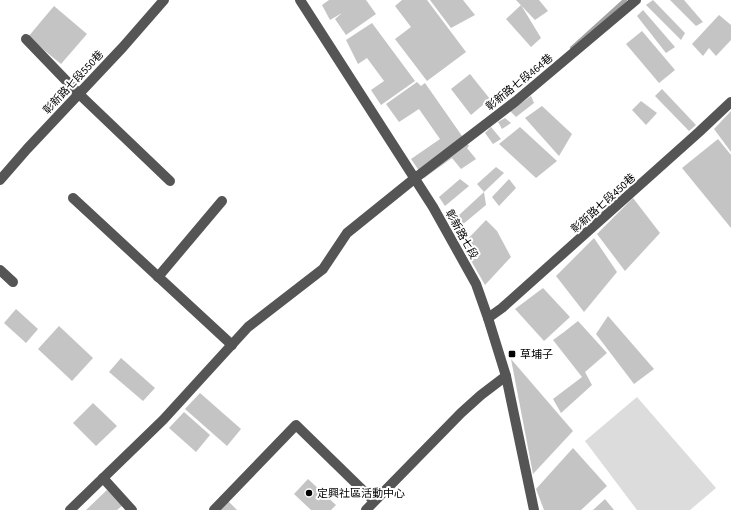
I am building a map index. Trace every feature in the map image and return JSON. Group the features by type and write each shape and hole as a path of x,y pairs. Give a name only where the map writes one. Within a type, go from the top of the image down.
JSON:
{"street":[{"name":"彰新路七段550巷","path":"0,180 27,149 123,47 164,0"},
{"name":"彰新路七段","path":"300,0 433,208 476,284 506,376 534,510"},
{"name":"彰新路七段464巷","path":"70,510 163,420 248,327 323,269 347,233 414,179 516,101 636,0"},
{"path":"26,39 79,94 170,182"},
{"name":"彰新路七段450巷","path":"488,318 502,308 700,132 731,102"},
{"path":"73,198 232,345"},
{"path":"158,277 222,201"},
{"path":"0,270 13,282"},
{"path":"366,510 461,412 506,376"},
{"path":"214,510 296,425 374,501"},
{"path":"103,478 132,510"}],"shaded area":[{"path":"637,397 716,488 690,510 637,510 585,441"}],"building":[{"path":"329,0 366,0 376,14 346,35 335,19 342,13 330,20 322,5"},
{"path":"402,0 427,0 466,52 427,81 395,39 411,27 395,6"},
{"path":"430,0 463,0 475,15 451,28"},
{"path":"516,0 539,0 548,11 535,20"},
{"path":"653,0 685,33 681,40 646,5"},
{"path":"670,0 684,0 703,22 696,26"},
{"path":"521,5 541,38 531,47 506,19"},
{"path":"54,6 87,34 61,64 28,37"},
{"path":"643,10 675,47 666,53 637,16"},
{"path":"719,15 731,25 731,40 716,56 709,48 703,56 692,44"},
{"path":"372,23 415,81 381,105 371,90 384,81 367,58 358,64 346,40"},
{"path":"642,31 675,70 659,83 626,44"},
{"path":"470,74 490,99 471,115 451,89"},
{"path":"417,82 421,86 425,83 469,146 467,148 476,159 461,169 452,158 424,178 411,159 440,139 419,109 399,122 386,104"},
{"path":"662,89 696,125 689,131 655,96"},
{"path":"531,96 534,103 516,117 510,111"},
{"path":"641,101 657,113 646,125 632,110"},
{"path":"542,106 572,134 559,156 525,118"},
{"path":"731,111 731,152 714,129"},
{"path":"505,118 511,123 502,129 498,122"},
{"path":"491,127 501,139 493,144 485,133"},
{"path":"520,127 557,161 536,178 499,144"},
{"path":"718,139 731,155 731,228 682,168"},
{"path":"496,167 504,173 484,192 477,184"},
{"path":"460,179 469,186 445,206 439,197"},
{"path":"509,179 516,188 499,206 492,197"},
{"path":"484,192 486,205 462,225 458,216"},
{"path":"633,198 660,233 625,271 597,234"},
{"path":"486,220 497,231 511,257 485,285 462,245"},
{"path":"594,238 617,272 584,312 556,276"},
{"path":"543,288 570,317 544,341 515,309"},
{"path":"16,309 38,329 26,343 4,323"},
{"path":"608,316 654,369 634,384 596,334"},
{"path":"578,321 607,353 585,372 592,385 561,413 553,399 582,377 553,340"},
{"path":"59,326 93,358 72,381 38,349"},
{"path":"121,358 155,388 143,401 109,372"},
{"path":"511,359 573,431 533,474"},
{"path":"200,393 241,429 227,446 185,409"},
{"path":"93,403 117,426 96,446 73,423"},
{"path":"184,412 210,435 196,452 169,428"},
{"path":"573,448 607,486 581,510 544,510 536,489"},
{"name":"定興社區活動中心","path":"308,479 336,505 331,510 311,510 294,494"},
{"path":"107,490 122,506 117,510 86,510"},
{"path":"605,499 614,510 593,510"},
{"path":"228,501 237,510 220,510"}],"waterway":[{"path":"572,48 625,0"}],"place":[{"name":"草埔子","path":"512,354"},
{"name":"定興社區活動中心","path":"309,493"}]}
